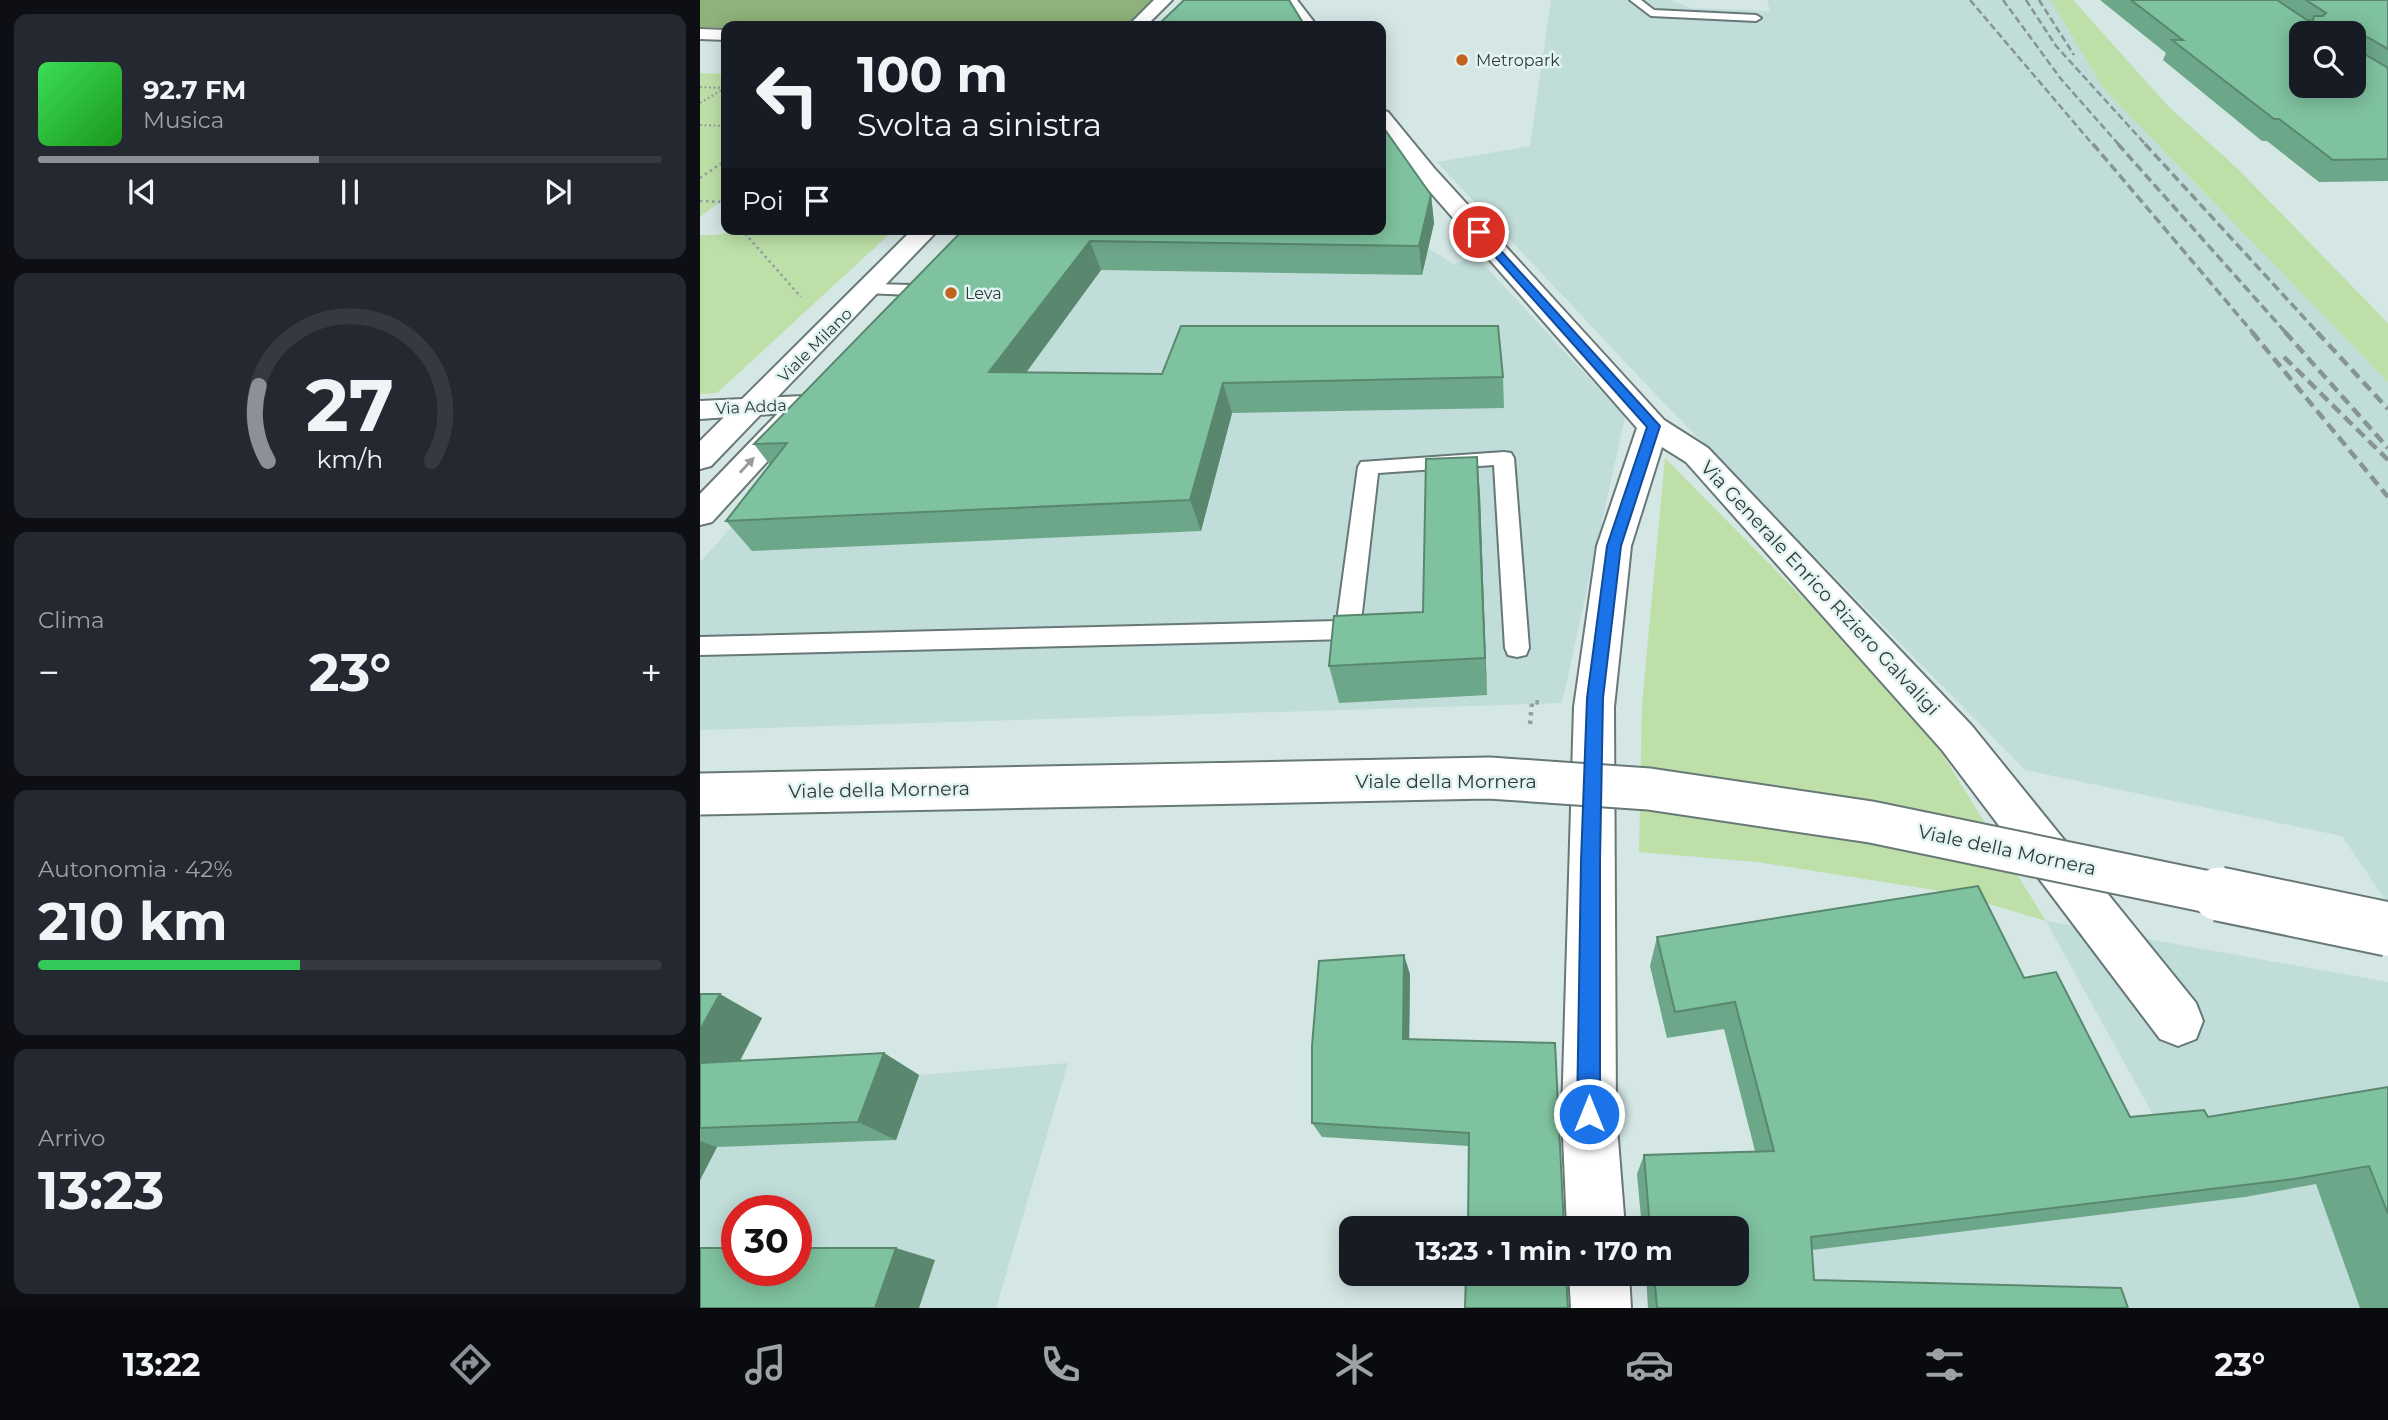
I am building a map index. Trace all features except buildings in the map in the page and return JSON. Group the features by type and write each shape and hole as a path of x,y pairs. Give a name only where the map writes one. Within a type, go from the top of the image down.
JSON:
{"street":[{"path":"1141,21 1164,0"},
{"path":"1289,0 1305,21"},
{"path":"700,34 721,35"},
{"name":"Via Generale Enrico Riziero Galvaligi","path":"1386,122 1426,173 1653,426 1697,455 1957,738 2178,1021"},
{"name":"Viale Milano","path":"700,459 849,312 921,235"},
{"name":"Viale Milano","path":"885,318 920,281"},
{"name":"Viale Milano","path":"700,514 812,395"},
{"name":"Via Adda","path":"700,410 753,407 812,395"},
{"path":"1595,1216 1589,1114 1594,707 1614,546 1653,426"},
{"name":"Viale della Mornera","path":"700,794 1489,778 1650,789 1871,821 2388,929"},
{"path":"1600,1286 1601,1308"}],"lane":[{"path":"1635,0 1651,13 1756,18"},
{"path":"870,289 920,281"},
{"path":"700,646 1348,630 1368,467 1504,458 1517,648"}],"path":[{"path":"700,87 721,88"},
{"path":"700,103 721,90"},
{"path":"700,125 721,126"},
{"path":"700,178 721,163"},
{"path":"700,201 721,202"},
{"path":"746,235 812,310 849,312"}],"shaded area":[{"path":"1551,0 1671,0 1691,8 1770,11 1767,0 2051,0 2103,88 2388,382 2388,904 2342,836 2025,770 1658,397 1437,162 1530,146"},
{"path":"1386,229 1431,233 1428,248 1454,264 1476,256 1625,417 1562,703 700,730 700,562 999,235 1386,235"},
{"path":"2046,921 2388,982 2388,1308 1648,1308 1705,1286 1749,1286 1749,1216 1641,1216 1637,1174 1744,1171 2162,1131"},
{"path":"1068,1063 996,1308 700,1308 700,1085 919,1075"}],"green space":[{"path":"700,0 1154,0 1132,21 721,21 721,28 700,27"},
{"path":"2051,0 2073,0 2170,108 2237,168 2388,323 2388,382 2103,88"},
{"path":"700,73 721,74 721,201 700,217"},
{"path":"700,235 888,235 717,393 700,394"},
{"path":"1665,458 1889,685 1936,744 2046,921 1953,893 1757,862 1639,852 1642,704"}],"railway":[{"path":"1970,0 2094,146"},
{"path":"2003,0 2061,79 2120,146"},
{"path":"2026,0 2056,46 2147,146"},
{"path":"2039,0 2074,55"},
{"path":"2093,144 2254,334"},
{"path":"2118,144 2287,334"},
{"path":"2145,144 2319,334"},
{"path":"2252,332 2388,497"},
{"path":"2285,332 2388,448"},
{"path":"2317,332 2388,409"},
{"path":"2284,357 2388,460"}],"place":[{"name":"Metropark","path":"1462,60"},
{"name":"Leva","path":"951,293"}],"route":[{"path":"1479,232 1653,426 1614,546 1595,698 1590,861 1589,1114"}]}
